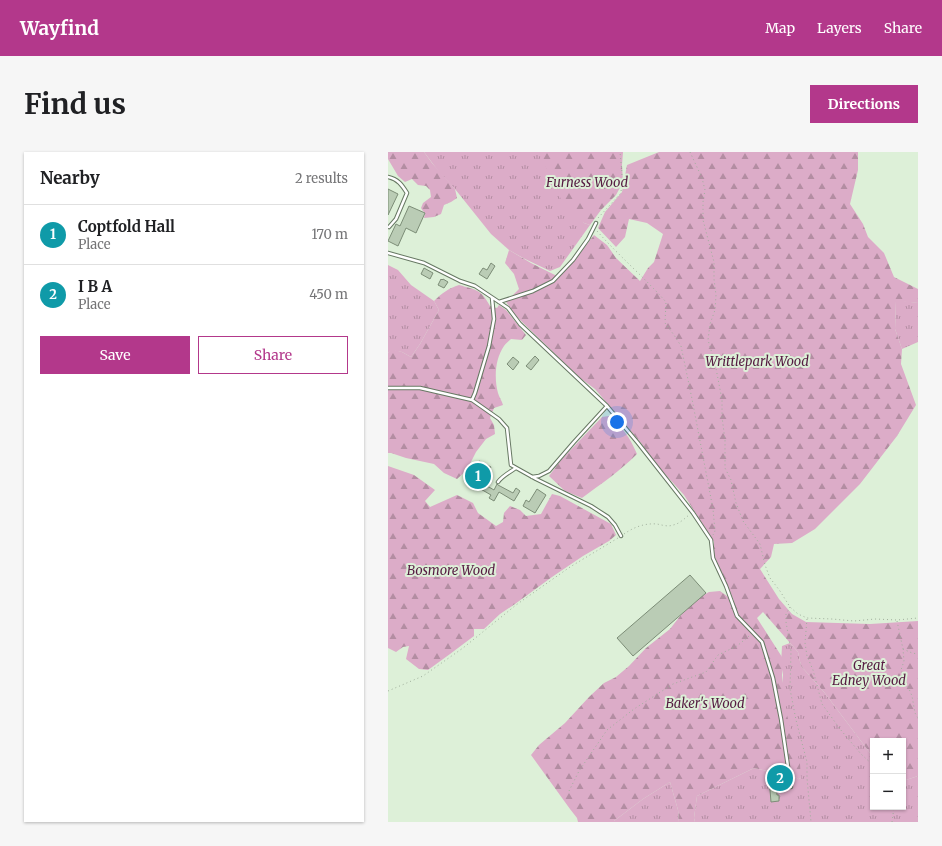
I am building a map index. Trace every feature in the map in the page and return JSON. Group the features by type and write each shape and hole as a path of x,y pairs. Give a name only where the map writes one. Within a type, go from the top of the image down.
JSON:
{"lane":[{"path":"388,177 402,184 407,193 396,219 388,227"},
{"path":"499,302 533,291 553,281 573,260 588,239 596,223"},
{"path":"388,253 424,263 460,281 475,286 508,308 520,324 607,406 693,513 711,540 713,558 726,586 737,616 762,642 773,678 781,719 791,787"},
{"path":"472,400 489,346 494,319 492,298"},
{"path":"388,388 420,388 472,400 498,419 507,428 511,465 591,506 608,517 615,525 620,536"},
{"path":"532,477 539,476 549,471 607,406"},
{"path":"498,482 501,477 507,475 516,468"}],"path":[{"path":"596,223 598,218 621,193 622,173 620,152"},
{"path":"690,152 702,178 705,190 703,220 714,262 716,295 715,310 710,324 708,340 722,400 726,468 743,521 760,544 770,578 790,607 798,614 807,618 854,621 918,618"},
{"path":"593,228 654,288 666,302 665,323 681,346 694,407 713,509 715,531 711,540"},
{"path":"388,691 423,676 463,648 506,613 570,566 620,536 643,524 672,526 680,523 693,513"},
{"path":"790,607 786,614 791,651 790,689 807,762 811,822"},
{"path":"807,618 805,644 807,656 813,670 822,704 840,729 870,762"},
{"path":"897,620 904,661 901,670 912,696 915,714 918,718"},
{"path":"569,791 579,771 608,730 634,709 674,684 706,672 718,655 737,646 753,632"},
{"path":"903,649 918,654"},
{"path":"892,822 894,810"}],"green space":[{"path":"388,152 424,152 455,189 457,198 444,205 441,214 434,217 424,218 425,213 421,208 423,203 431,197 430,190 426,186 418,185 412,179 405,182 398,176 388,159"},
{"path":"424,152 539,152 584,223 590,225 560,267 550,271 509,250 491,234"},
{"name":"Furness Wood","path":"538,152 623,152 623,182 616,195 601,210 590,225 584,223 562,201"},
{"name":"Writtlepark Wood","path":"659,152 858,152 858,170 850,204 863,224 868,237 884,253 894,277 918,289 918,303 896,301 895,329 902,349 901,364 916,405 897,436 860,484 815,529 792,543 774,544 771,557 760,569 779,599 792,614 806,622 870,624 918,621 918,776 906,780 906,738 870,738 870,753 824,692 801,666 798,652 763,612 757,618 782,657 782,675 787,715 800,764 801,779 754,768 697,796 694,818 695,822 679,822 678,810 670,782 643,799 614,822 578,822 577,818 531,755 539,745 565,723 604,683 616,677 646,648 670,629 691,602 709,592 720,591 734,601 713,553 714,542 684,495 655,463 641,443 595,389 580,378 518,318 506,302 519,289 514,274 505,263 509,250 559,277 594,235 607,245 616,258 640,281 648,268 654,262 663,234 647,223 629,219 625,237 616,247 598,228 605,212 622,192 627,165"},
{"path":"388,265 398,270 411,285 434,301 439,310 411,357 402,352 391,350 388,353"},
{"path":"459,285 481,293 490,306 497,308 499,305 506,310 526,335 522,340 511,339 501,351 496,369 496,381 498,393 503,405 494,408 490,418 494,425 495,434 486,439 476,452 467,470 457,479 444,473 434,464 388,453 388,353 391,349 402,352 411,357 439,310 434,301 446,291"},
{"path":"896,300 918,303 918,342 902,349 895,329"},
{"path":"609,416 626,433 637,454 617,472 582,498 565,491 549,476 561,460 602,417"},
{"name":"Bosmore Wood","path":"388,466 414,475 435,490 425,501 430,507 457,495 473,503 478,513 496,526 503,522 504,513 510,506 520,510 526,516 541,514 552,494 560,496 611,524 616,535 552,577 500,614 484,629 474,629 474,636 428,670 419,669 406,659 409,646 403,647 396,652 388,648"},
{"path":"790,643 798,652 801,666 824,692 870,753 870,810 906,810 906,780 918,776 918,822 695,822 694,818 697,796 754,768 801,779 786,721 781,664 782,646"},
{"path":"670,782 678,810 679,822 614,822 643,799"}],"building":[{"path":"388,189 398,194 388,215"},
{"path":"409,206 425,213 416,233 406,228 398,246 388,241 396,224 400,226"},
{"path":"491,263 495,266 487,279 479,274 483,268 487,270"},
{"path":"424,268 433,273 430,279 421,274"},
{"path":"441,279 448,282 444,288 438,285"},
{"path":"535,356 539,360 531,370 526,366"},
{"path":"513,357 519,362 513,370 507,364"},
{"path":"479,461 491,467 482,483 494,490 497,484 513,493 516,488 520,491 514,501 499,492 494,501 489,498 491,495 472,484 474,481 469,478"},
{"path":"537,489 546,495 535,513 523,506 526,500 529,502"},
{"path":"690,575 706,593 633,656 617,638"},
{"path":"769,778 776,778 777,795 779,795 779,801 771,802"}],"place":[{"name":"Coptfold Hall","path":"478,476"},
{"name":"I B A","path":"780,778"}],"park label":[{"name":"Great Edney Wood","path":"869,672"},
{"name":"Baker's Wood","path":"705,703"}]}
